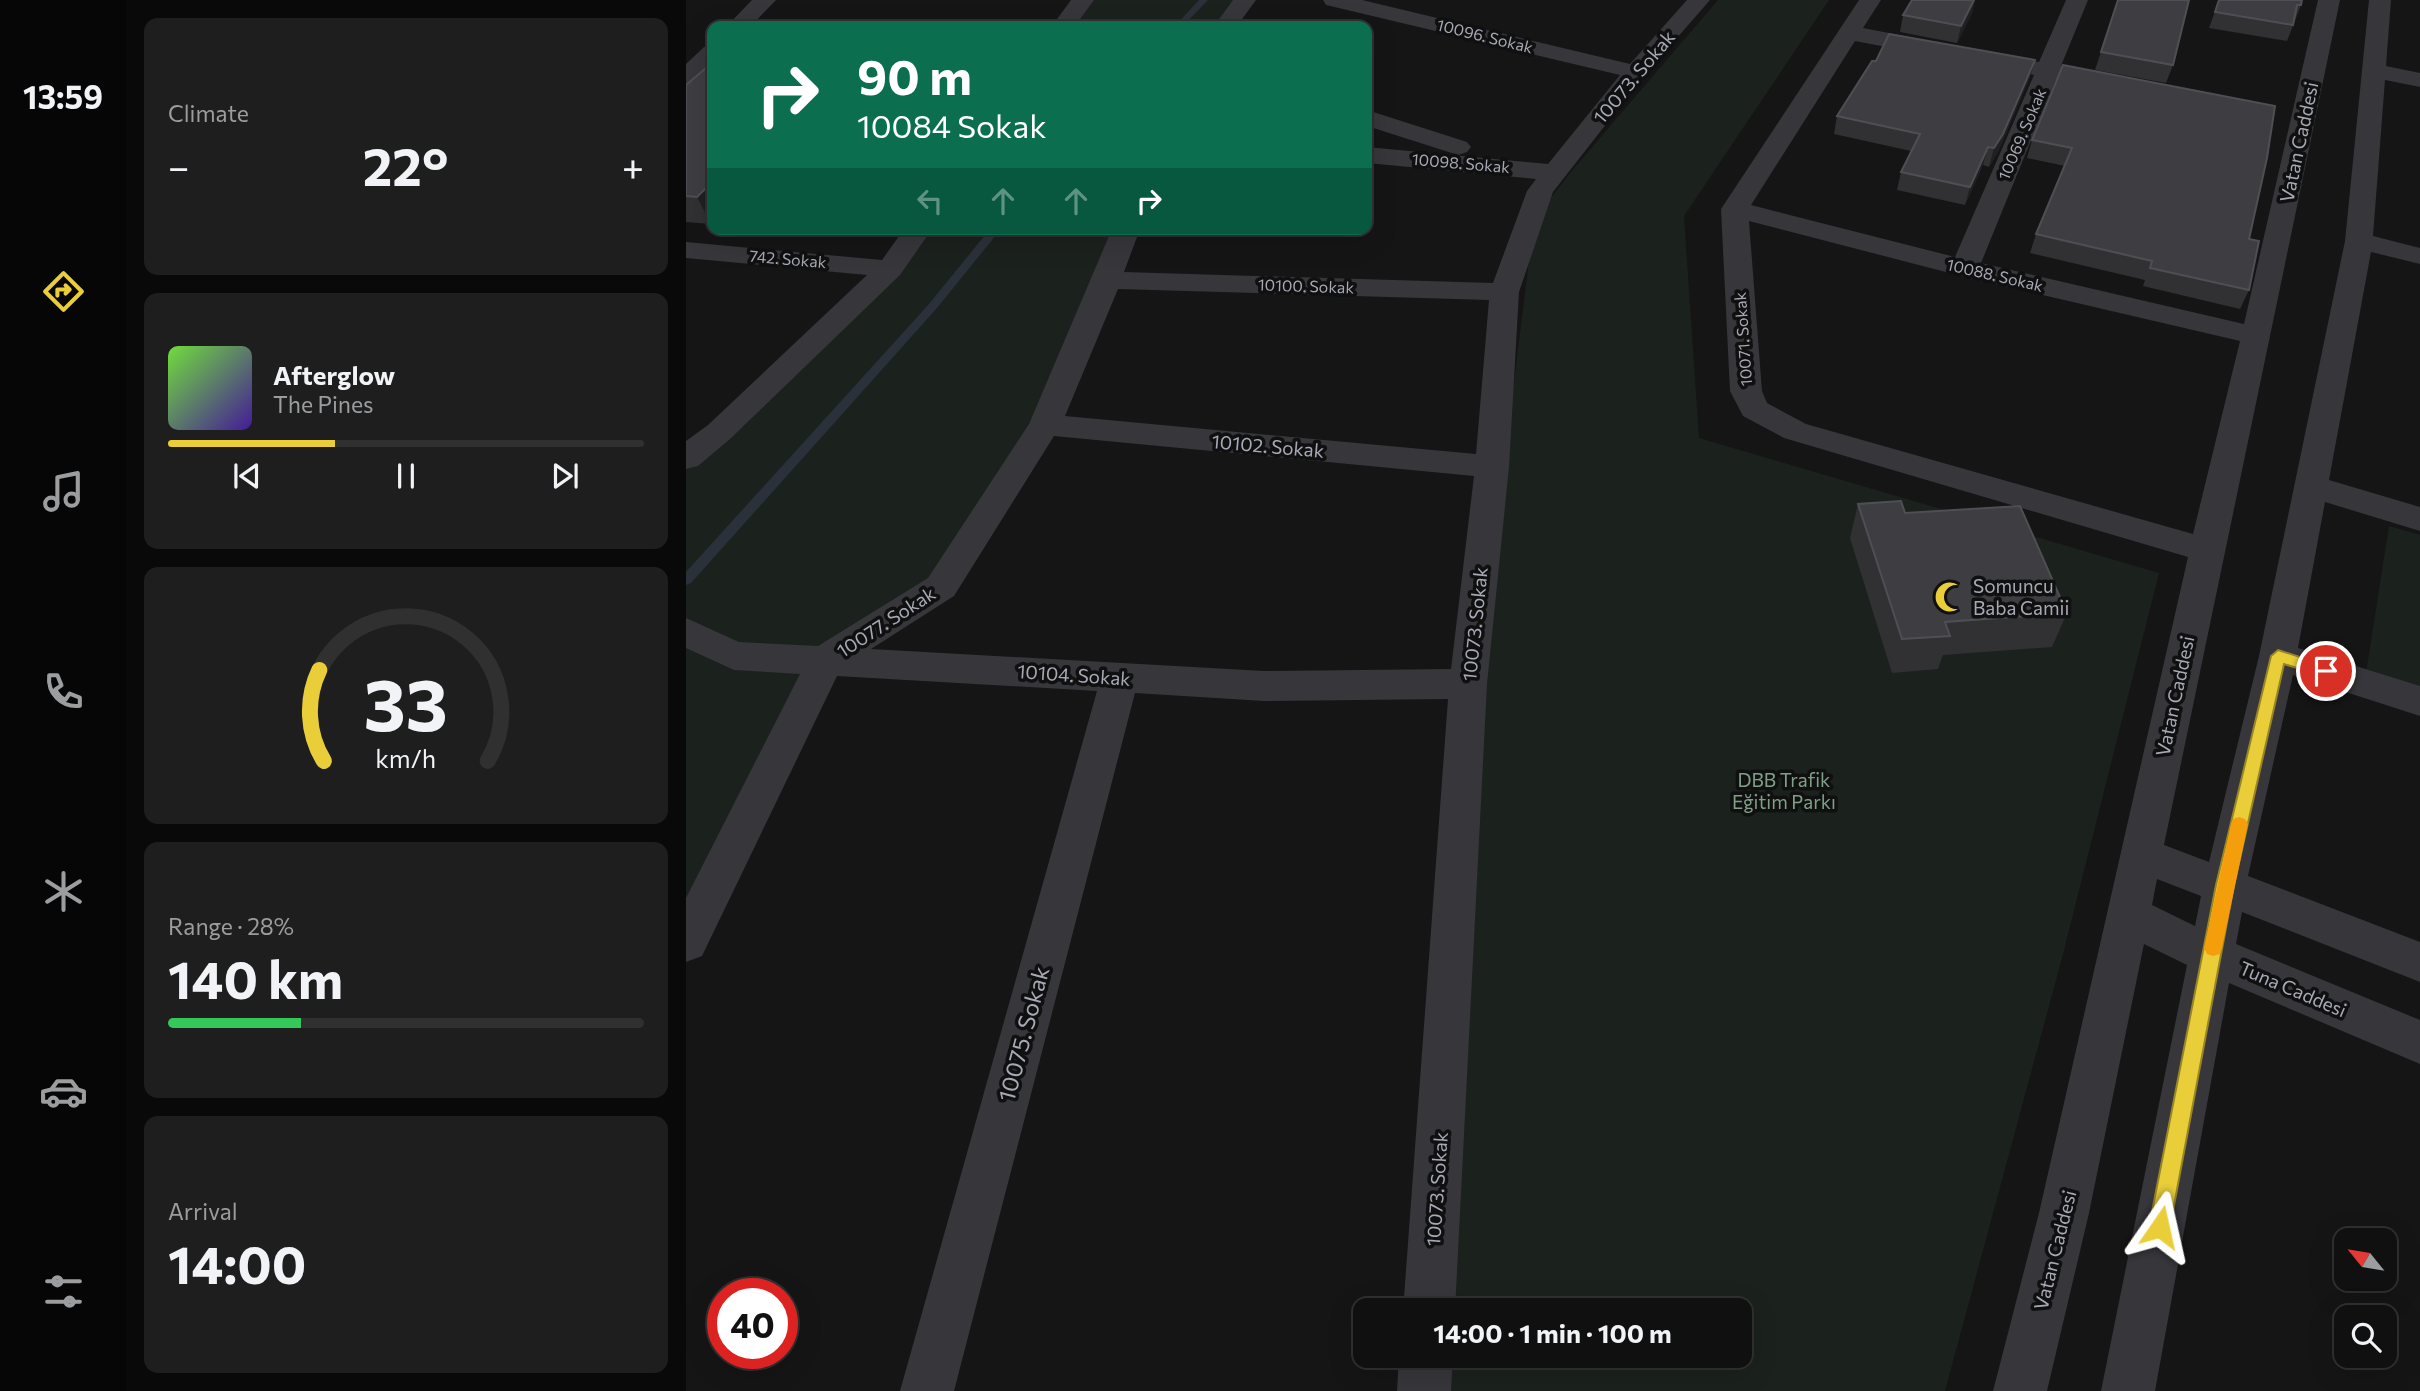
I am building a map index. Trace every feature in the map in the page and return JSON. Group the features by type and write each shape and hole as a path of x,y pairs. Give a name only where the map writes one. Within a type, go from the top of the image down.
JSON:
{"street":[{"path":"743,21 765,0"},
{"path":"1067,21 1083,0"},
{"path":"1229,21 1245,0"},
{"name":"10096. Sokak","path":"1334,0 1635,72"},
{"name":"10073. Sokak","path":"1430,1298 1468,684 1492,467 1504,292 1540,191 1539,170 1635,72 1699,0"},
{"path":"1735,209 1870,0"},
{"name":"10069. Sokak","path":"1965,268 2077,0"},
{"name":"Vatan Caddesi","path":"2020,1391 2064,1213 2256,336 2290,117 2329,0"},
{"path":"2128,1391 2225,885 2278,656 2359,241 2380,0"},
{"path":"1851,33 2130,86"},
{"path":"686,77 707,57"},
{"path":"2375,71 2420,80"},
{"path":"1372,120 1539,170"},
{"name":"10098. Sokak","path":"1372,155 1539,170"},
{"name":"10088. Sokak","path":"1735,209 1965,268 2256,336"},
{"name":"10071. Sokak","path":"1735,209 1746,391 1754,409 1795,431 2207,550"},
{"path":"686,458 719,432 890,269 914,235"},
{"name":"10077. Sokak","path":"686,942 827,659 940,587 1045,425 1124,235"},
{"path":"2359,241 2420,256"},
{"name":"742. Sokak","path":"686,250 890,269"},
{"name":"10100. Sokak","path":"1107,281 1504,292"},
{"name":"10102. Sokak","path":"1045,425 1492,467"},
{"path":"2310,486 2420,519"},
{"name":"10104. Sokak","path":"686,632 734,656 827,659 1264,686 1468,684"},
{"path":"2278,656 2420,701"},
{"name":"10075. Sokak","path":"927,1391 1120,678"},
{"path":"2141,854 2420,962"},
{"name":"Tuna Caddesi","path":"2129,915 2212,955 2420,1042"},
{"path":"1424,1391 1425,1368"}],"green space":[{"path":"1083,0 1245,0 1229,21 1068,21"},
{"name":"DBB Trafik Eğitim Parkı","path":"1718,0 1829,0 1684,216 1699,438 2159,573 2062,958 1945,1391 1447,1391 1448,1368 1752,1368 1752,1298 1451,1298 1476,691 1534,220 1570,173"},
{"path":"912,235 1124,235 1107,280 941,587 827,659 686,941 686,458"},
{"path":"2389,526 2420,535 2420,691 2366,673"}],"building":[{"path":"1912,0 1974,0 1961,26 1903,15"},
{"path":"2118,0 2189,0 2173,65 2101,52"},
{"path":"2219,0 2302,0 2301,5 2297,5 2293,25 2215,12"},
{"path":"1889,34 2035,60 2003,134 1994,148 1988,147 1970,187 1901,172 1920,134 1837,116 1872,61 1876,61"},
{"path":"2063,65 2275,106 2267,158 2249,239 2259,241 2249,290 2150,268 2152,261 2036,234 2072,148 2032,140"},
{"path":"707,67 707,187 697,197 686,196 686,85"},
{"path":"1901,501 1905,513 2020,506 2067,613 1945,622 1950,636 1902,639 1858,504"}],"waterway":[{"path":"1184,21 1204,0"},
{"path":"686,580 933,306 991,235"}],"slow traffic":[{"path":"2213,948 2239,824"}],"place":[{"name":"Somuncu Baba Camii","path":"1950,597"}],"route":[{"path":"2160,1227 2225,885 2278,656 2326,671"}]}
